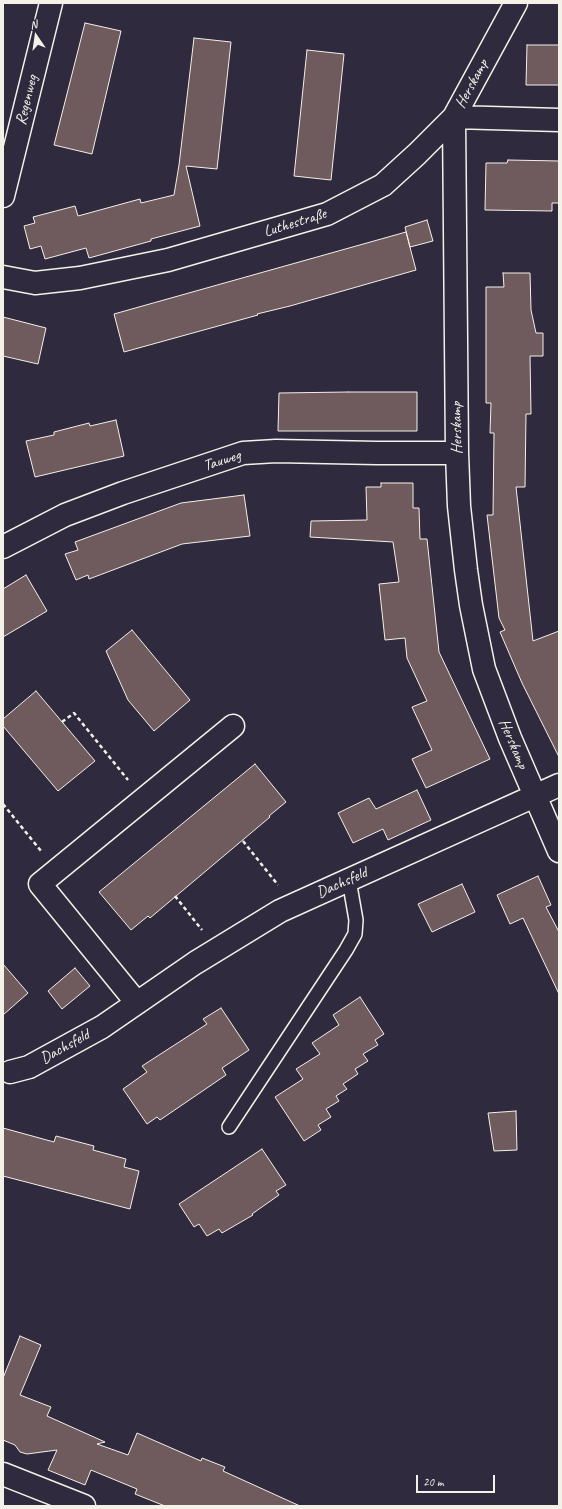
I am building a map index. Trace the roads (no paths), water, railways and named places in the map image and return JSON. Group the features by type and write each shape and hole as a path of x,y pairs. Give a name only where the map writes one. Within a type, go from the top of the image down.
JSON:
{"street":[{"name":"Regenweg","path":"3,196 51,3"},
{"name":"Herskamp","path":"516,3 454,117 457,453 466,570 479,648 493,695 559,851"},
{"path":"454,117 559,120"},
{"name":"Luthestraße","path":"3,277 35,282 80,278 168,260 327,214 383,186 454,117"},
{"name":"Tauweg","path":"3,547 65,515 123,493 243,453 276,451 457,453"},
{"path":"137,1003 40,884 233,726"},
{"name":"Dachsfeld","path":"7,1074 29,1067 102,1026 280,911 559,785"},
{"path":"3,1474 84,1506"}],"lane":[{"path":"229,1127 346,950 355,934 356,920 349,880"}]}
